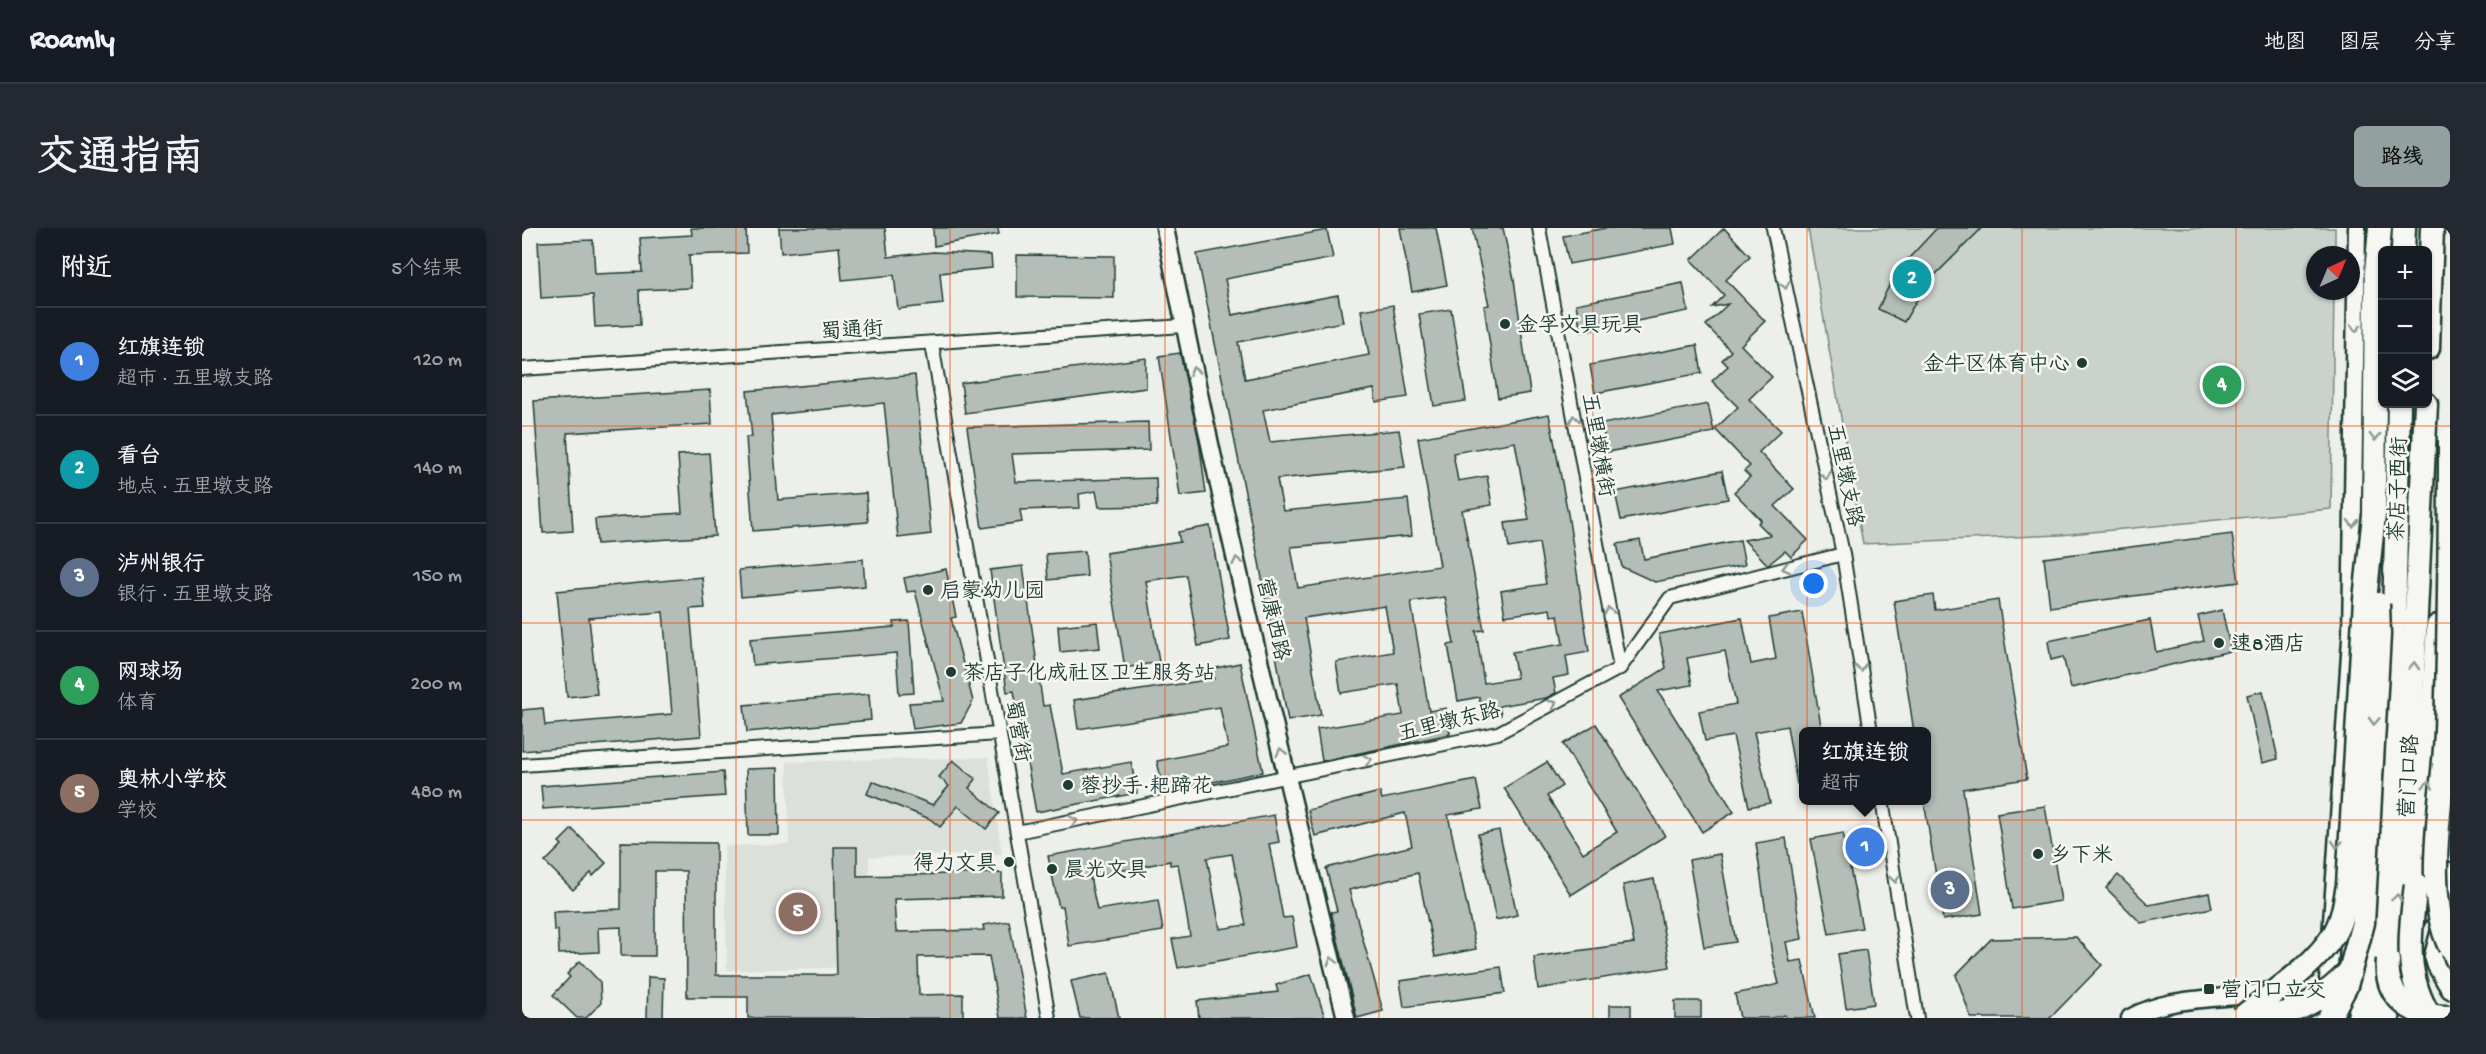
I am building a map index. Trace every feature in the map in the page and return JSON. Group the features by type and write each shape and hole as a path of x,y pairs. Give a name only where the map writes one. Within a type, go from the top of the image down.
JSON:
{"highway":[{"path":"2327,1018 2346,986 2363,923 2379,634 2374,515 2376,273 2380,228"},
{"path":"2403,246 2404,228"},
{"path":"2429,300 2432,228"},
{"name":"茶店子西街","path":"2394,576 2399,408"},
{"name":"营门口路","path":"2377,1018 2405,844 2426,408"},
{"path":"2450,435 2450,633 2445,770 2437,891 2443,929 2450,947"},
{"path":"2431,1018 2415,984 2409,941 2428,785 2450,440"},
{"path":"2241,1018 2306,965 2334,934 2342,916 2348,885 2365,600 2374,515"},
{"name":"营门口路","path":"2359,1018 2376,929 2389,838 2394,576"},
{"path":"2255,1018 2288,1013 2332,990 2363,955 2376,929"},
{"path":"2388,960 2386,978 2397,995 2412,1009 2430,1017 2450,1017"}],"street":[{"name":"营康西路","path":"1165,228 1184,326 1286,777 1346,1018"},
{"name":"五里墩横街","path":"1539,228 1620,668"},
{"name":"五里墩支路","path":"1773,228 1843,554 1870,727"},
{"path":"2327,1018 2352,639 2357,228"},
{"name":"蜀通街","path":"522,369 1184,326"},
{"name":"蜀营街","path":"932,344 1049,1018"},
{"name":"五里墩东路","path":"1017,832 1498,733 1620,668 1670,598 1843,554"},
{"path":"522,765 999,734"},
{"path":"1883,805 1917,1018"},
{"path":"2391,1018 2404,936 2450,871"},
{"path":"2450,877 2445,910 2433,956 2450,990"},
{"path":"2130,1018 2145,1010 2168,1003 2256,995 2290,986 2322,960 2333,942"}],"shaded area":[{"name":"金牛区体育中心","path":"1808,228 2335,228 2335,246 2306,246 2306,300 2334,300 2331,509 2060,535 1863,544"},
{"path":"988,757 1002,854 869,857 872,967 727,970 724,846 789,844 787,762"}],"building":[{"path":"691,228 746,228 747,253 689,255 691,288 639,290 640,325 595,327 593,295 541,298 538,242 593,240 595,274 642,272 640,238 692,235"},
{"path":"779,228 885,228 888,257 933,252 991,255 992,268 940,273 943,304 898,309 894,275 842,280 839,247 781,253"},
{"path":"933,228 998,228 999,234 934,246"},
{"path":"1400,228 1436,228 1447,285 1412,292"},
{"path":"1472,228 1503,228 1514,280 1530,393 1498,398 1484,306 1489,305"},
{"path":"1606,228 1672,228 1675,244 1569,264 1563,236"},
{"path":"1724,228 1750,256 1726,280 1765,321 1741,345 1772,377 1749,399 1781,431 1759,452 1794,489 1775,506 1808,540 1791,557 1785,551 1768,565 1744,540 1770,535 1758,523 1761,520 1734,492 1750,477 1744,471 1750,466 1715,429 1738,407 1712,381 1728,366 1722,360 1731,351 1706,325 1728,304 1712,307 1724,295 1691,260"},
{"path":"1937,228 1982,228 1926,284 1904,322 1878,309 1895,273"},
{"path":"1327,230 1333,258 1225,279 1232,315 1338,295 1343,322 1238,342 1245,379 1369,355 1361,310 1393,305 1408,397 1376,402 1374,389 1263,410 1270,442 1399,430 1405,467 1277,479 1283,511 1408,499 1412,536 1291,547 1298,588 1440,566 1418,438 1549,414 1568,514 1589,652 1566,656 1569,675 1553,678 1556,693 1546,698 1499,706 1501,715 1483,718 1479,697 1458,701 1448,645 1454,644 1445,597 1411,602 1429,711 1446,708 1450,734 1322,761 1317,729 1403,715 1398,684 1341,693 1336,662 1393,652 1385,606 1304,618 1321,715 1288,721 1259,562 1197,254","holes":["1515,442 1529,520 1505,523 1509,548 1539,543 1546,584 1501,591 1505,616 1550,609 1551,616 1558,615 1563,644 1512,652 1517,678 1484,683 1476,631 1484,630 1462,510 1492,505 1487,476 1458,481 1453,453"]},
{"path":"1017,255 1114,256 1114,298 1017,297"},
{"path":"1683,283 1688,311 1581,332 1576,304"},
{"path":"1451,309 1466,401 1434,406 1419,314"},
{"path":"1697,345 1702,373 1595,393 1590,365"},
{"path":"1180,353 1199,441 1206,493 1180,496 1159,356"},
{"path":"1146,358 1146,388 965,413 961,383"},
{"path":"915,375 931,534 898,538 884,403 771,415 778,500 866,493 868,522 753,531 746,437 752,437 747,391"},
{"path":"710,390 712,424 567,433 573,531 543,533 534,401"},
{"path":"1708,404 1714,432 1607,452 1602,424"},
{"path":"1148,422 1149,450 1012,454 1016,482 1156,478 1157,506 1099,507 1096,491 1079,494 1080,508 1020,510 1022,522 982,528 967,427"},
{"path":"709,453 715,536 597,544 595,519 682,513 678,455"},
{"path":"1722,471 1728,499 1621,520 1615,492"},
{"path":"1210,526 1230,640 1198,646 1186,575 1146,581 1159,662 1125,668 1106,553 1180,542 1178,532"},
{"path":"2232,534 2239,582 2050,607 2044,558"},
{"path":"1640,540 1644,559 1740,540 1745,565 1655,582 1622,567 1617,544"},
{"path":"1085,551 1087,576 1048,580 1046,554"},
{"path":"863,559 865,586 741,597 739,570"},
{"path":"1023,566 1043,706 1050,705 1063,774 1131,762 1137,793 1036,812 1014,691 1007,692 990,570"},
{"path":"946,569 956,617 951,618 973,701 961,723 913,729 909,703 944,701 915,591 907,592 904,578"},
{"path":"702,577 705,608 690,609 701,736 522,751 522,710 543,708 545,725 672,714 663,612 589,618 597,694 567,697 557,591"},
{"path":"1933,595 1935,610 1998,600 2027,779 1963,789 1982,914 1943,920 1925,805 1931,805 1931,727 1913,727 1894,601"},
{"path":"2222,610 2231,651 2071,688 2063,657 2051,660 2048,641 2150,620 2156,652 2204,641 2198,616"},
{"path":"1802,612 1821,727 1799,727 1799,784 1797,784 1787,726 1754,732 1770,803 1749,807 1733,736 1705,741 1699,711 1736,704 1725,651 1687,658 1692,685 1658,691 1734,812 1702,832 1618,698 1666,668 1659,634 1742,618 1751,664 1776,659 1769,618"},
{"path":"909,621 914,693 899,694 896,653 753,665 750,639 894,627 894,622"},
{"path":"1097,622 1100,648 1060,652 1058,626"},
{"path":"1240,663 1263,772 1164,792 1157,761 1228,747 1220,707 1078,729 1074,700 1214,679 1211,669"},
{"path":"2263,691 2278,759 2262,763 2247,695"},
{"path":"869,694 871,720 747,732 744,705"},
{"path":"1596,724 1665,836 1571,895 1504,788 1547,762 1562,786 1547,796 1583,853 1617,832 1563,744"},
{"path":"953,760 976,779 969,788 999,813 986,829 958,806 940,827 930,819 867,794 872,781 933,805 949,786 939,777"},
{"path":"778,768 779,835 748,835 746,769"},
{"path":"723,772 725,796 543,809 541,786"},
{"path":"1476,780 1482,809 1448,815 1476,949 1435,957 1418,873 1349,890 1383,1011 1357,1018 1331,912 1337,911 1326,868 1412,846 1405,813 1315,836 1308,810 1380,792 1382,799"},
{"path":"2045,806 2061,901 2012,909 1997,813"},
{"path":"1274,815 1279,842 1269,844 1283,918 1292,917 1297,947 1178,968 1172,939 1190,936 1178,864 1170,865 1170,861 1090,877 1097,910 1158,900 1163,931 1069,946 1063,906 1059,907 1048,856","holes":["1232,854 1246,925 1220,929 1207,858"]},
{"path":"572,829 606,863 593,876 591,873 573,890 545,862 562,845 559,842"},
{"path":"1499,830 1517,915 1496,920 1478,834"},
{"path":"1843,833 1862,928 1829,934 1811,839"},
{"path":"1786,838 1802,939 1786,942 1790,962 1802,960 1815,1018 1786,1018 1785,1015 1771,1018 1740,1018 1735,994 1779,984 1772,955 1756,843"},
{"path":"621,842 716,843 716,975 837,975 834,847 857,847 857,876 1002,873 1002,896 894,899 896,932 984,930 983,925 1009,921 1027,1018 1000,1018 989,956 918,957 919,995 963,994 963,1018 748,1018 748,997 687,997 686,871 655,871 655,956 621,956 621,927 598,928 599,952 559,954 558,930 554,930 553,912 621,909"},
{"path":"1720,854 1736,942 1704,947 1689,860"},
{"path":"2118,875 2149,905 2209,893 2212,908 2141,923 2106,888"},
{"path":"1654,879 1670,967 1538,989 1534,957 1634,943 1623,885"},
{"path":"2076,937 2102,965 2050,1018 1971,1018 1956,975 1991,939"},
{"path":"1866,950 1874,1004 1846,1008 1838,954"},
{"path":"580,961 600,982 601,1003 586,1018 577,1018 553,995 570,977 567,974"},
{"path":"1501,967 1505,993 1404,1007 1400,981"},
{"path":"1109,973 1119,1018 1080,1018 1071,981"},
{"path":"1311,974 1325,1018 1199,1018 1197,1001 1278,992 1276,985"},
{"path":"648,977 664,978 663,1018 647,1018"},
{"path":"1675,1001 1701,1001 1701,1018 1675,1018"},
{"path":"1610,1005 1631,1005 1631,1018 1610,1018"}],"place":[{"name":"看台","path":"1912,279"},
{"name":"金孚文具玩具","path":"1505,324"},
{"name":"金牛区体育中心","path":"2082,363"},
{"name":"网球场","path":"2222,385"},
{"name":"启蒙幼儿园","path":"928,590"},
{"name":"速8酒店","path":"2219,643"},
{"name":"茶店子化成社区卫生服务站","path":"951,672"},
{"name":"蓉抄手·耙蹄花","path":"1068,785"},
{"name":"红旗连锁","path":"1865,847"},
{"name":"乡下米","path":"2038,854"},
{"name":"得力文具","path":"1009,862"},
{"name":"晨光文具","path":"1052,869"},
{"name":"泸州银行","path":"1950,890"},
{"name":"奥林小学校","path":"798,912"},
{"name":"营门口立交","path":"2209,989"}]}
